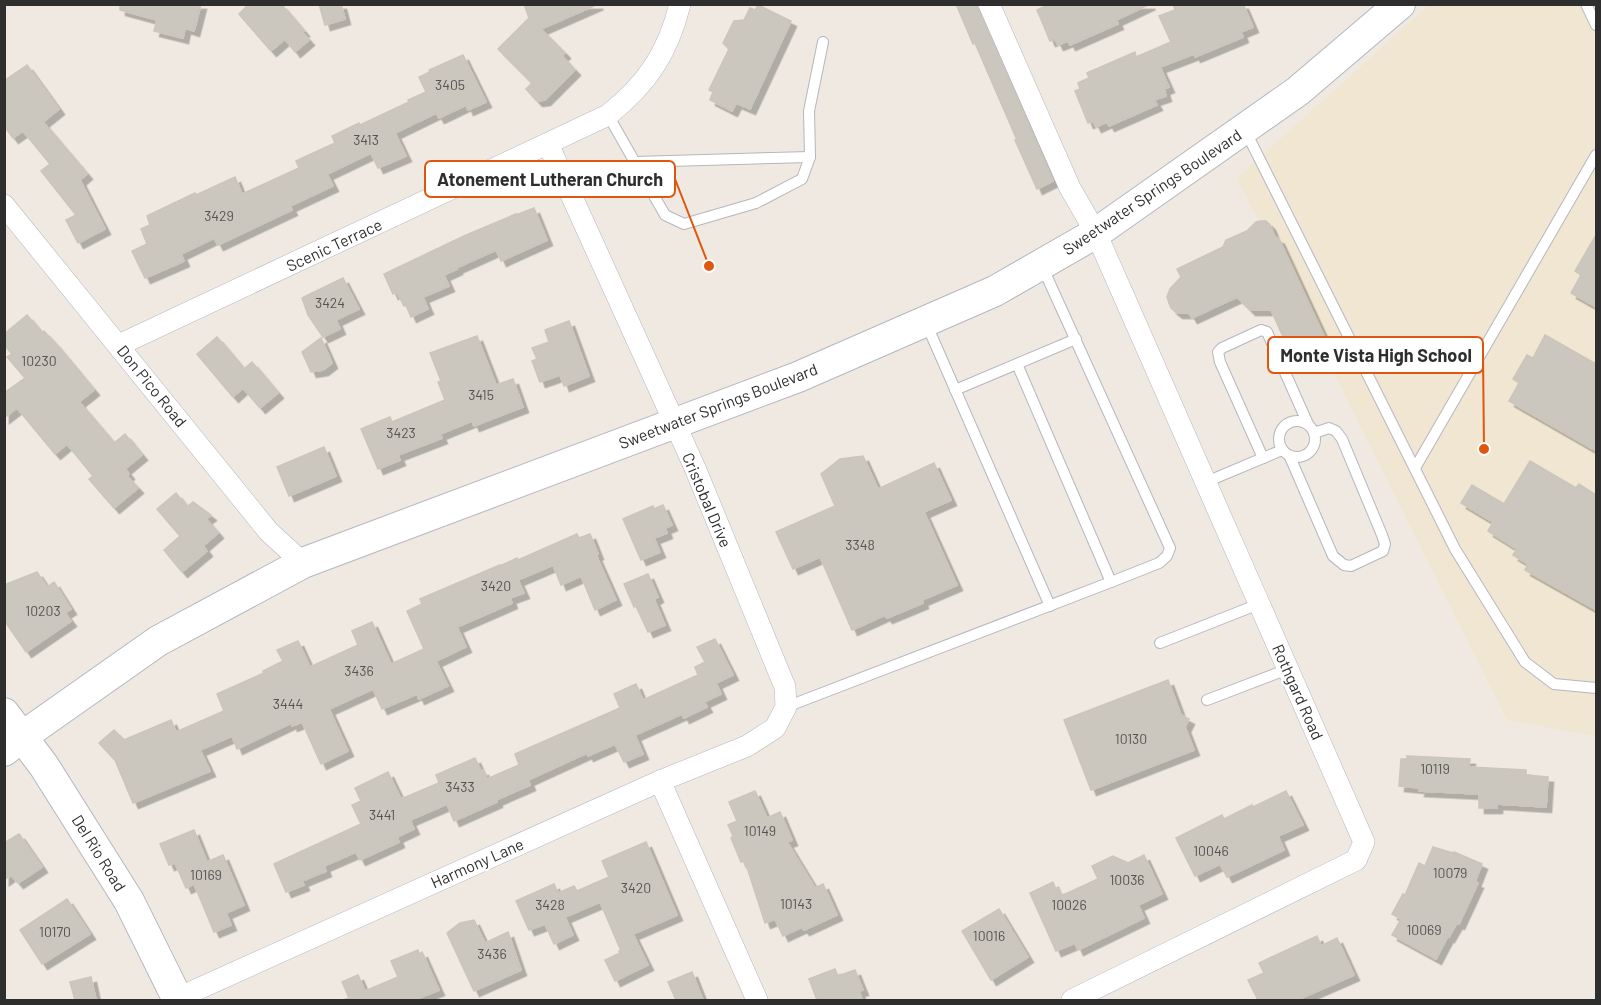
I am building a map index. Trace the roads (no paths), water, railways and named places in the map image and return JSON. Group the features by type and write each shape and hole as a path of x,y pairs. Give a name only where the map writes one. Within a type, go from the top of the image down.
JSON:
{"main road":[{"name":"Sweetwater Springs Boulevard","path":"14,744 158,641 303,563 798,377 995,291 1096,233 1245,129 1298,91 1400,4"},
{"name":"Del Rio Road","path":"4,713 14,744 44,766 129,901 178,999"}],"street":[{"name":"Scenic Terrace","path":"119,345 608,115 627,100 657,63 668,43 680,4"},
{"name":"Rothgard Road","path":"989,4 1070,188 1096,233 1364,842 1356,860 1072,1000"},
{"name":"Cristobal Drive","path":"548,144 694,468 785,687 786,707"},
{"name":"Don Pico Road","path":"4,205 269,532 303,563"},
{"name":"Harmony Lane","path":"178,999 660,781 747,746 775,728 786,707"},
{"path":"660,781 757,1000"}],"lane":[{"path":"1586,4 1596,25"},
{"path":"608,115 665,214 684,224 756,203 802,179 810,157 809,111 823,42"},
{"path":"1245,129 1455,549 1525,662 1554,684 1596,688"},
{"path":"1415,468 1596,155"},
{"path":"635,162 810,157"},
{"path":"786,707 1159,563 1167,556 1170,548 1042,265"},
{"path":"925,321 1050,606"},
{"path":"1206,482 1263,458 1286,454 1301,458 1310,452 1315,443 1311,429 1267,332 1261,330 1218,352 1220,362 1263,458"},
{"path":"955,390 1076,339"},
{"path":"1017,364 1111,582"},
{"path":"1298,421 1311,429 1336,430 1382,535 1385,544 1383,551 1351,566 1344,565 1333,556 1286,454 1278,441 1280,430 1288,423 1298,421"},
{"path":"1160,643 1259,604"},
{"path":"1207,700 1288,669"}],"place":[{"name":"Atonement Lutheran Church","path":"709,266"},
{"name":"Monte Vista High School","path":"1484,449"}]}
